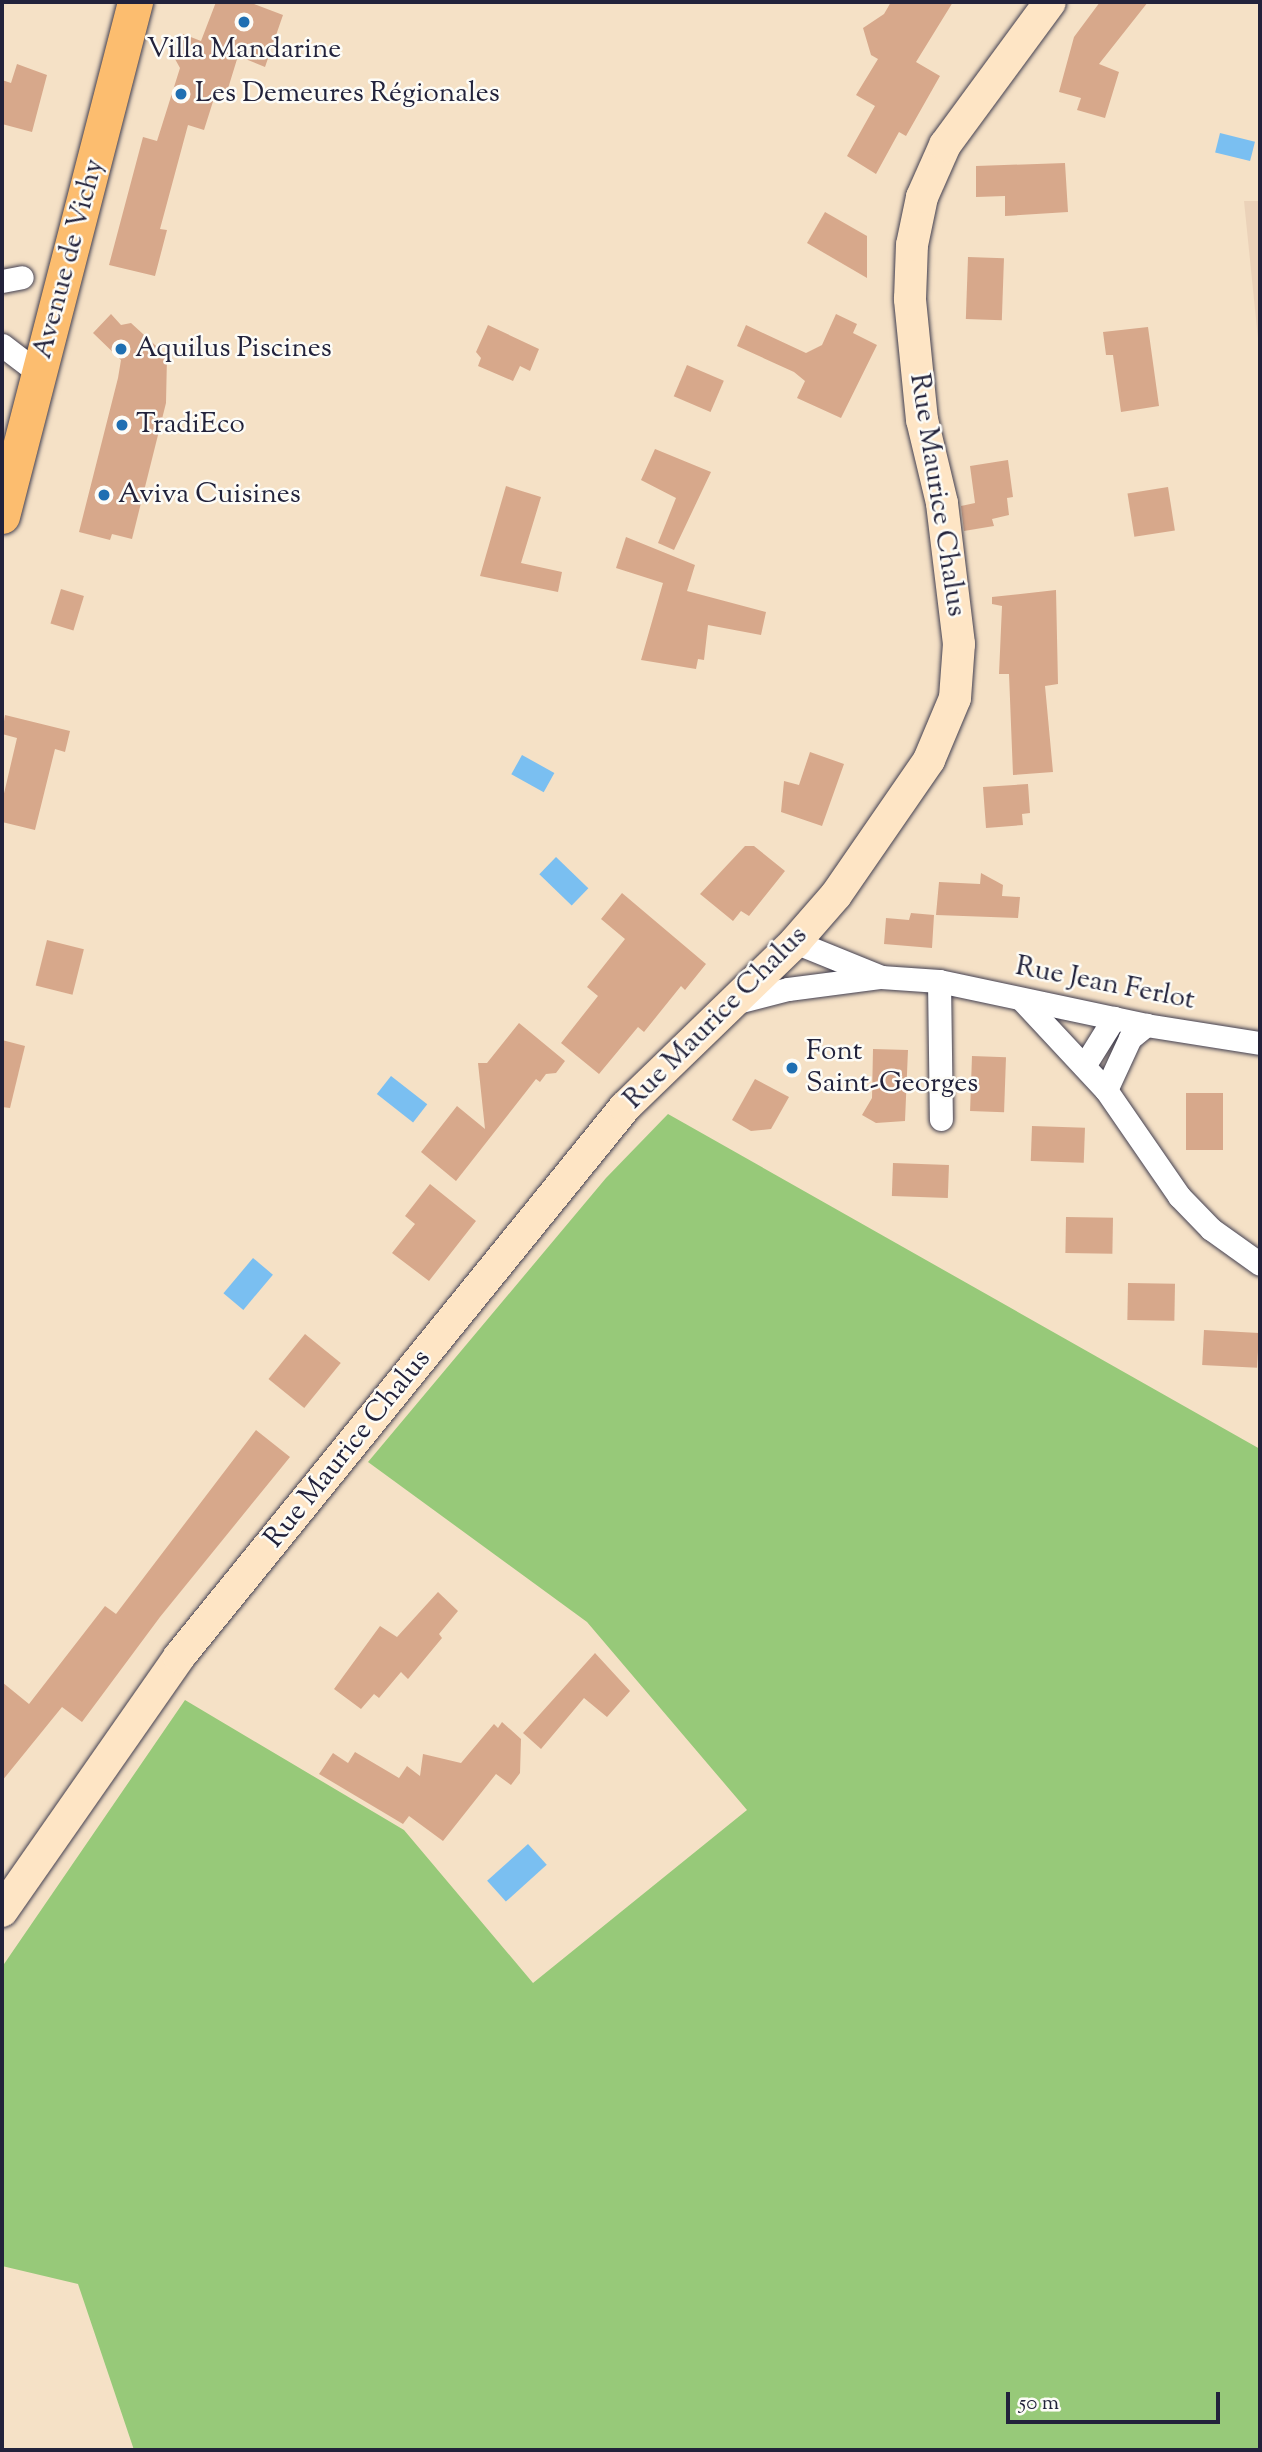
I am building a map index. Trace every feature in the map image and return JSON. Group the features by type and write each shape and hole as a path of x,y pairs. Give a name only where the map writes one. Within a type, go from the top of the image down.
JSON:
{"main road":[{"name":"Avenue de Vichy","path":"2,516 135,2"}],"street":[{"name":"Rue Maurice Chalus","path":"2,1911 179,1657 625,1107 796,942 836,895 929,760 955,698 958,643 942,503 922,420 910,299 912,245 922,197 945,145 1050,2"},
{"path":"2,345 40,374"},
{"name":"Rue Jean Ferlot","path":"796,942 881,977"},
{"name":"Rue Jean Ferlot","path":"733,1003 788,989 881,977 939,981 1146,1025 1260,1043"},
{"path":"939,981 941,1119"},
{"path":"1021,999 1105,1090 1179,1196 1211,1229 1260,1264"},
{"path":"1084,1066 1114,1018"},
{"path":"1105,1090 1130,1038 1146,1025"}],"shaded area":[{"path":"1244,201 1260,201 1260,358"}],"green space":[{"path":"668,1114 1260,1449 1260,2450 134,2450 78,2284 2,2266 2,1967 185,1700 404,1830 533,1983 747,1810 587,1622 368,1462 606,1178"}],"water":[{"path":"1220,133 1255,142 1250,161 1215,152"},
{"path":"522,755 554,773 544,792 511,774"},
{"path":"556,857 588,888 572,906 539,874"},
{"path":"391,1076 427,1104 413,1122 377,1094"},
{"path":"253,1258 273,1275 243,1310 223,1293"},
{"path":"528,1844 547,1865 506,1902 487,1881"}],"building":[{"path":"216,2 249,2 283,15 265,67 238,56 226,95 216,92 204,130 188,125 160,229 167,230 155,276 109,265 143,137 157,141 180,68 175,59 183,34 201,41"},
{"path":"891,2 953,2 916,62 940,76 906,136 899,132 876,174 847,156 875,106 856,95 878,59 871,55 863,28 884,14"},
{"path":"1100,2 1148,2 1099,64 1119,72 1105,118 1077,110 1081,98 1059,92 1074,37"},
{"path":"17,64 47,75 32,132 2,124 2,80 11,83"},
{"path":"1065,163 1068,212 1005,216 1005,196 976,197 976,166"},
{"path":"825,212 867,236 867,278 807,243"},
{"path":"968,257 1004,258 1002,320 966,319"},
{"path":"111,314 121,325 131,323 167,356 166,403 132,539 112,534 110,540 79,532 121,360 93,333"},
{"path":"836,314 857,324 853,333 877,345 841,418 797,398 805,381 794,372 737,346 746,325 806,353 822,345"},
{"path":"488,325 539,349 530,371 520,366 513,381 478,366 481,358 476,352"},
{"path":"1148,327 1159,406 1121,412 1113,355 1106,355 1103,332"},
{"path":"687,365 724,381 711,412 674,396"},
{"path":"655,449 711,472 674,550 658,543 676,498 641,480"},
{"path":"1008,460 1013,497 1007,498 1009,515 992,519 994,526 964,531 961,506 975,503 970,466"},
{"path":"506,486 541,497 521,563 562,572 558,592 480,576"},
{"path":"1168,487 1175,530 1134,537 1128,493"},
{"path":"626,537 695,565 687,591 766,612 761,635 708,625 704,660 698,659 696,669 641,660 663,583 616,568"},
{"path":"61,589 84,596 73,630 50,623"},
{"path":"1056,590 1058,684 1045,686 1053,772 1013,775 1009,674 999,674 1002,606 992,604 992,597"},
{"path":"5,715 70,731 65,752 55,749 35,830 2,822 2,802 17,738 2,734"},
{"path":"810,752 844,764 822,826 781,812 784,781 799,785"},
{"path":"1028,784 1030,813 1022,814 1023,825 986,828 983,787"},
{"path":"745,846 754,846 785,871 749,916 741,911 733,921 700,894"},
{"path":"981,873 1003,885 1002,896 1020,897 1018,918 936,915 939,882 980,884"},
{"path":"622,893 706,964 685,990 681,986 644,1032 638,1027 599,1074 561,1043 598,996 587,987 625,939 601,919"},
{"path":"911,913 934,915 932,948 884,944 886,918 909,920"},
{"path":"47,940 84,949 73,995 36,986"},
{"path":"519,1023 565,1061 556,1073 546,1074 540,1082 536,1079 456,1181 421,1152 457,1106 485,1129 478,1063 487,1063"},
{"path":"2,1040 25,1046 10,1108 2,1107"},
{"path":"873,1049 908,1050 905,1121 876,1123 862,1115 872,1098"},
{"path":"972,1056 1006,1057 1004,1112 970,1111"},
{"path":"755,1079 789,1097 771,1129 751,1131 732,1120"},
{"path":"1186,1093 1223,1093 1223,1150 1186,1150"},
{"path":"1032,1126 1085,1128 1084,1163 1031,1161"},
{"path":"893,1163 949,1165 948,1198 892,1196"},
{"path":"430,1184 476,1221 429,1281 392,1253 415,1224 405,1216"},
{"path":"1066,1217 1113,1218 1112,1254 1065,1253"},
{"path":"1128,1283 1175,1284 1174,1321 1127,1320"},
{"path":"1204,1330 1259,1333 1257,1368 1202,1365"},
{"path":"305,1334 341,1363 304,1408 268,1379"},
{"path":"256,1430 290,1457 160,1617 82,1722 62,1707 2,1781 2,1682 29,1704 105,1606 116,1614"},
{"path":"438,1592 458,1611 439,1634 442,1638 408,1679 401,1672 379,1698 374,1694 361,1709 334,1689 380,1626 397,1637"},
{"path":"595,1653 630,1691 607,1717 584,1698 541,1749 523,1733"},
{"path":"502,1722 521,1739 520,1773 511,1785 496,1774 443,1841 409,1816 403,1824 319,1774 333,1753 348,1763 355,1752 399,1778 407,1766 420,1776 423,1754 461,1763 494,1724 498,1728"}],"place":[{"name":"Villa Mandarine","path":"244,22"},
{"name":"Les Demeures Régionales","path":"181,94"},
{"name":"Aquilus Piscines","path":"121,349"},
{"name":"TradiEco","path":"122,425"},
{"name":"Aviva Cuisines","path":"104,495"},
{"name":"Font Saint-Georges","path":"792,1068"}]}
